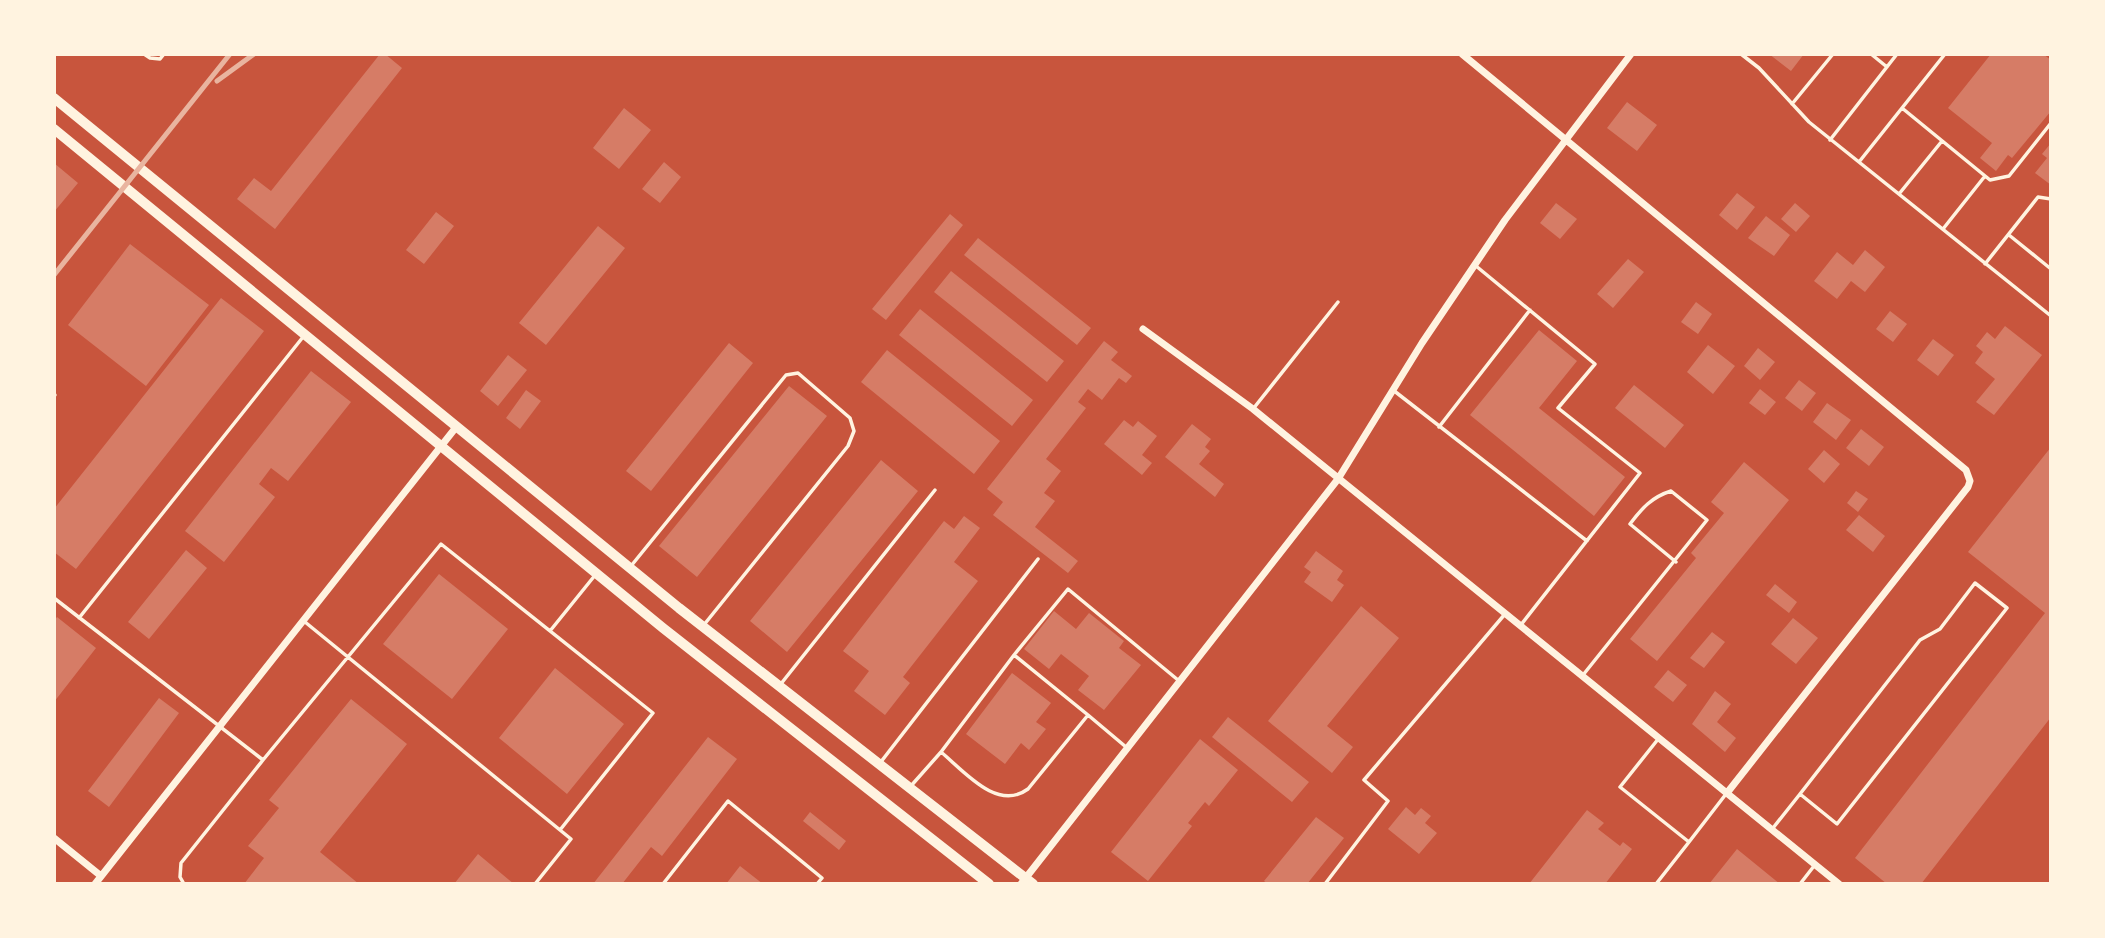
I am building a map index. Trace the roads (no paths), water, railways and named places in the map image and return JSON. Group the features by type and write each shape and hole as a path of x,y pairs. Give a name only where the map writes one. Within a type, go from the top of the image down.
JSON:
{"main road":[{"path":"54,98 702,626 1026,882"},
{"path":"54,129 443,444 597,573 989,884"}],"street":[{"path":"1462,54 1966,470 1970,481 1727,793"},
{"path":"1026,882 1126,747 1338,479 1475,265 1566,138 1631,54"},
{"path":"1143,329 1253,409 1839,884"},
{"path":"95,884 457,426"},
{"path":"54,838 101,876"}],"lane":[{"path":"144,54 160,59 164,54"},
{"path":"1741,54 1759,68 1830,140 2051,316"},
{"path":"1792,104 1833,54"},
{"path":"1871,54 1887,67"},
{"path":"1830,140 1897,54"},
{"path":"1859,163 1945,54"},
{"path":"1902,108 1990,180 2009,176 2051,122"},
{"path":"1899,194 1942,141"},
{"path":"1943,230 1985,176"},
{"path":"1985,264 2038,197 2051,199"},
{"path":"2008,234 2051,269"},
{"path":"1475,265 1595,364 1558,408 1640,473 1520,626"},
{"path":"1253,409 1338,302"},
{"path":"1439,427 1530,310"},
{"path":"79,618 306,333"},
{"path":"630,567 786,374 797,373 850,418 854,430 848,446 702,626"},
{"path":"1393,390 1587,541"},
{"path":"779,687 935,490"},
{"path":"1582,676 1675,562 1707,520 1671,491 1650,501 1630,524 1675,562"},
{"path":"184,884 180,877 181,863 441,544 653,713 560,830"},
{"path":"878,765 1038,559"},
{"path":"550,631 597,573"},
{"path":"1771,829 1920,640 1940,629 1975,583 2007,608 1837,824 1800,794"},
{"path":"909,789 1068,589 1178,680"},
{"path":"54,598 263,760"},
{"path":"1325,884 1388,801 1364,780 1505,614"},
{"path":"303,621 571,839 534,884"},
{"path":"1014,655 1126,747"},
{"path":"941,752 998,796 1015,797 1028,789 1088,715"},
{"path":"1659,738 1620,788 1689,842"},
{"path":"1657,884 1727,793"},
{"path":"663,884 729,801 821,878 817,884"},
{"path":"1800,884 1815,865"}],"railway":[{"path":"54,275 230,54"},
{"path":"217,81 254,54"}]}
